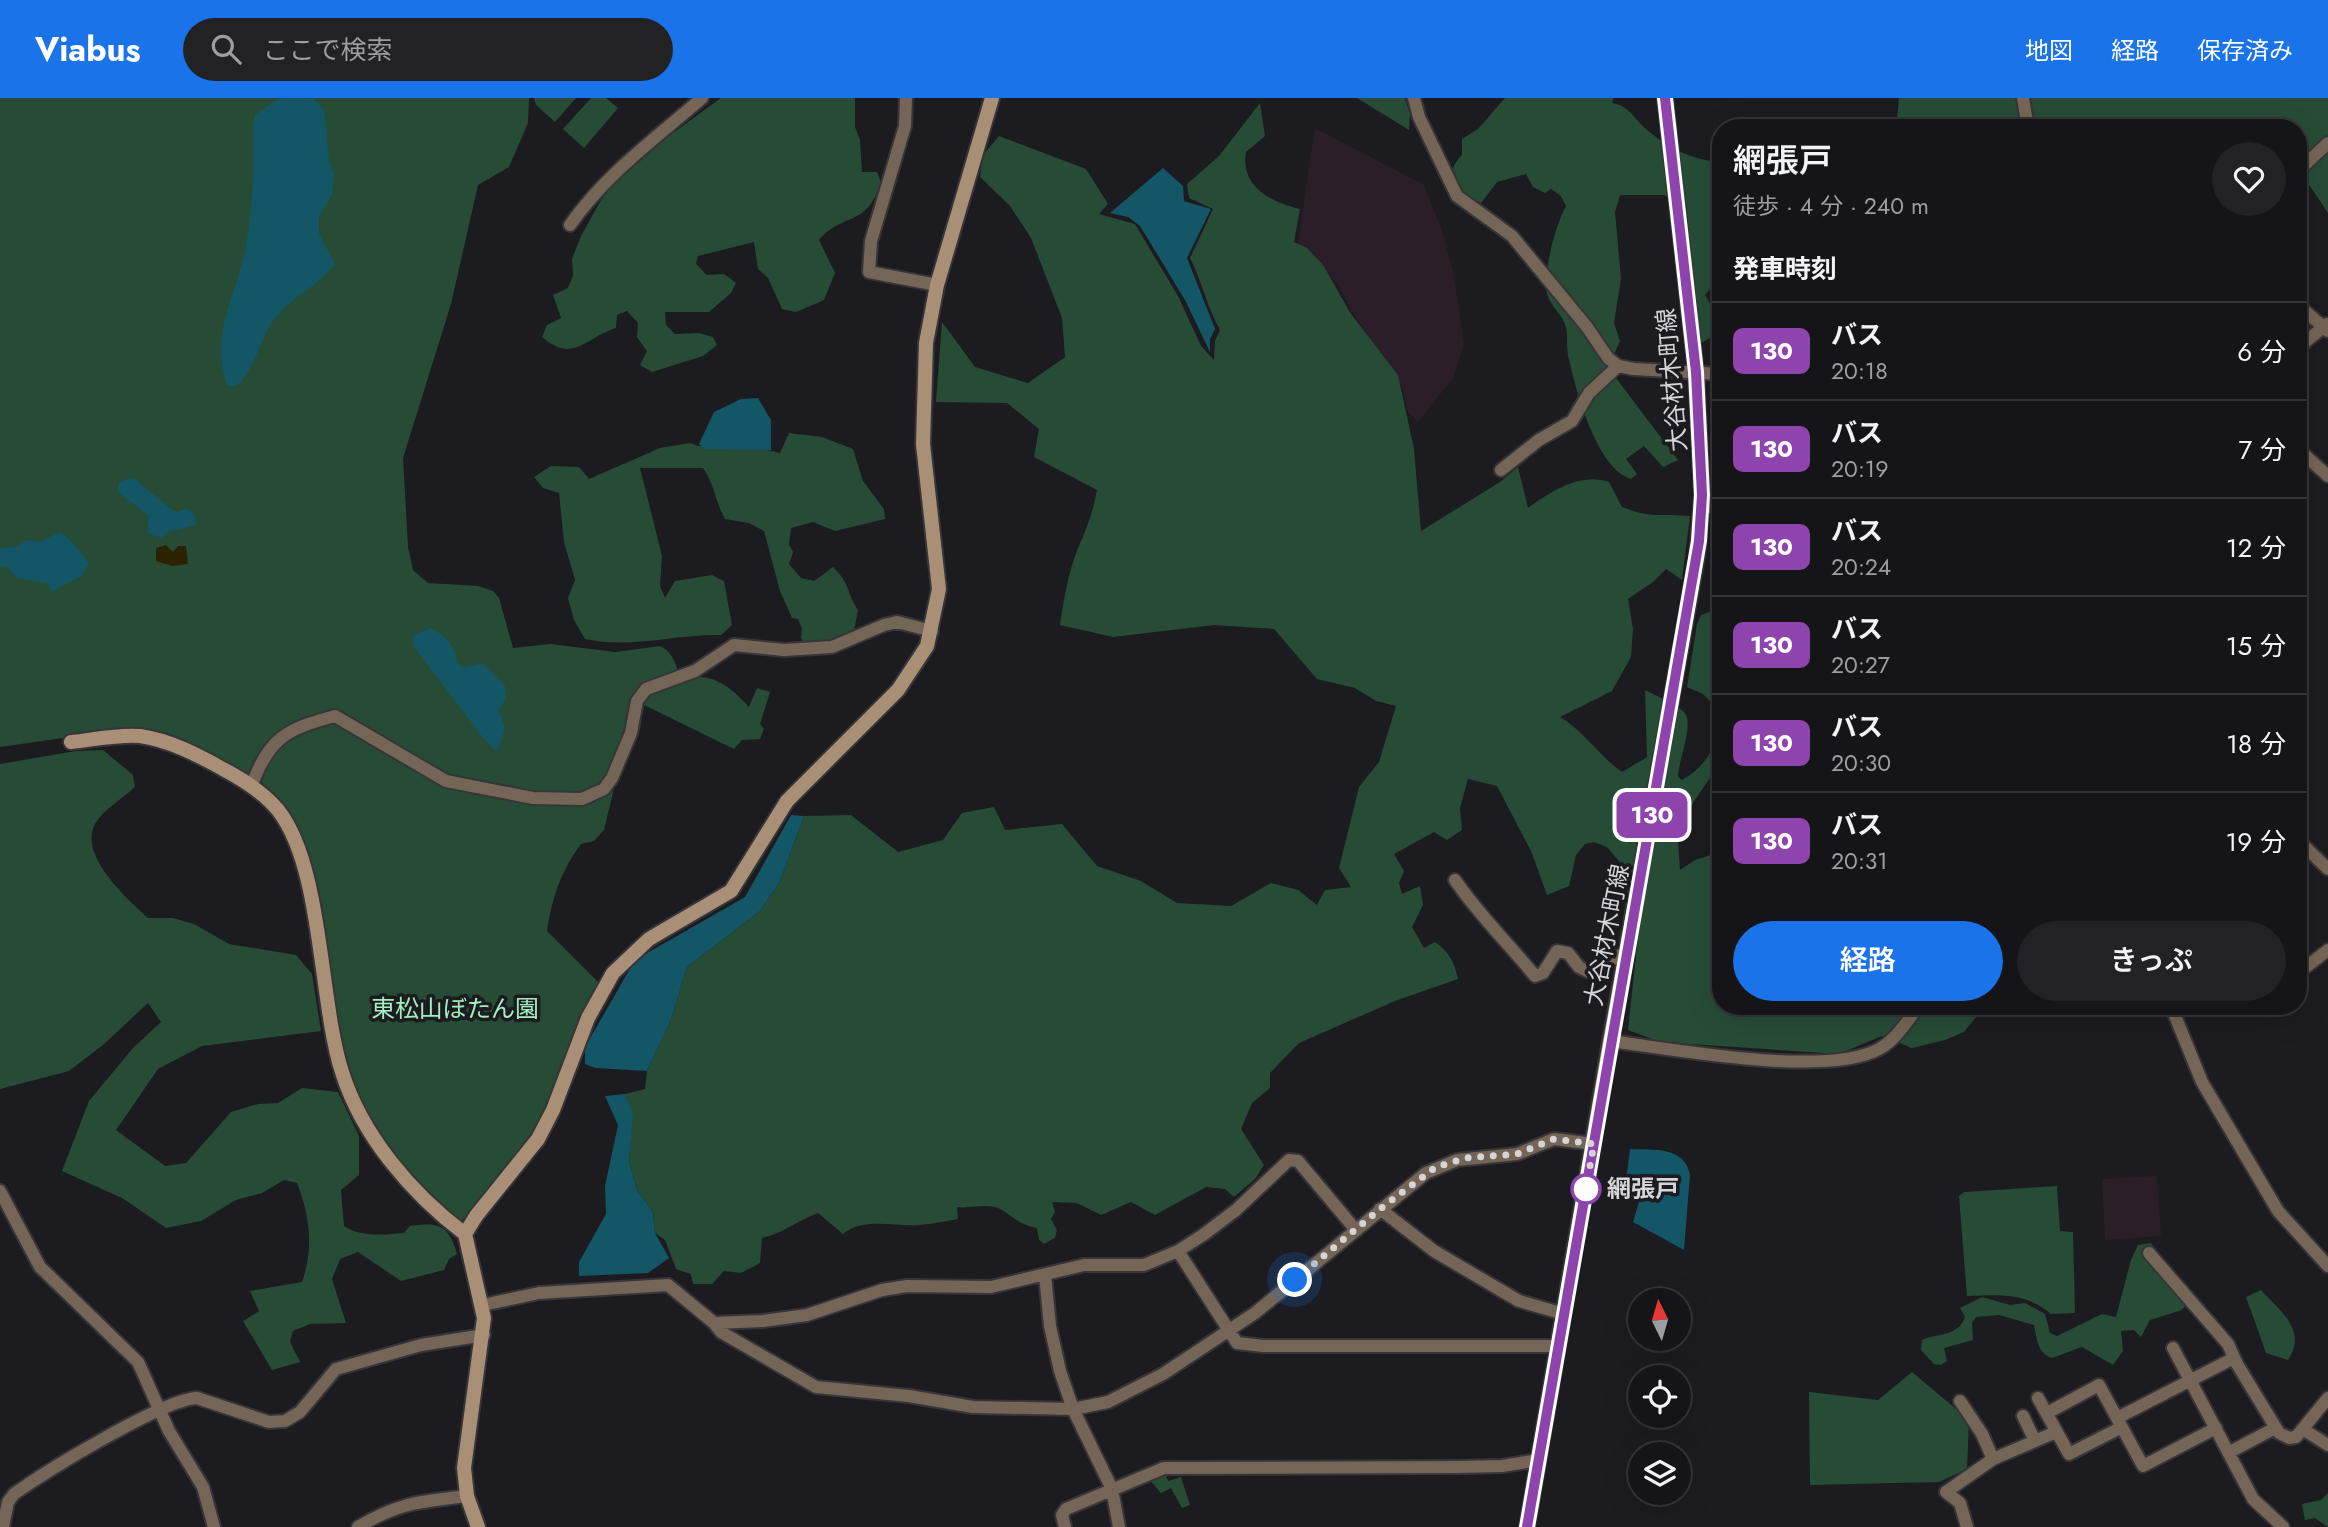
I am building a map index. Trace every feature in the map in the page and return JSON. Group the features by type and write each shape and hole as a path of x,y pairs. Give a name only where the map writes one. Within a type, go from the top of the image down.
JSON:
{"street":[{"path":"570,225 602,184 662,129 702,98"},
{"path":"906,98 905,126 871,241 869,272 937,285"},
{"path":"466,1234 476,1216 538,1139 553,1110 588,1018 613,973 649,939 731,891 787,801 898,690 927,646 939,589 923,444 922,402 926,343 937,285 992,98"},
{"path":"1414,98 1419,117 1449,186 1457,196 1513,236 1587,327 1608,358 1618,366 1712,373"},
{"name":"大谷材木町線","path":"1527,1527 1594,1144 1609,1041 1628,952 1698,556 1702,495 1696,372 1665,98"},
{"path":"2023,98 2026,119"},
{"path":"2307,163 2328,143"},
{"path":"2307,312 2326,327 2307,341"},
{"path":"1501,470 1539,440 1572,421 1589,393 1618,366"},
{"path":"2307,457 2328,476"},
{"path":"1702,495 1712,507"},
{"path":"251,787 266,751 276,740 307,723 335,716 446,780 533,798 582,799 604,789 612,778 631,733 637,701 646,689 695,671 733,645 783,650 832,647 873,628 897,622 932,631"},
{"path":"71,742 138,736 199,755 251,787 279,811 298,851 312,905 333,1040 358,1113 416,1191 466,1234 483,1306 484,1335 464,1468 467,1496 478,1527"},
{"path":"2307,848 2328,869"},
{"path":"1455,880 1476,911 1507,940 1535,976 1543,974 1557,951 1568,953 1579,967 1587,971 1628,952"},
{"path":"2307,965 2328,950"},
{"path":"1609,1041 1813,1062 1849,1060 1883,1047 1911,1015"},
{"path":"2175,1015 2202,1082 2277,1211 2328,1266"},
{"path":"483,1306 539,1293 660,1284 675,1289 721,1332 816,1387 909,1396 973,1408 1073,1409 1108,1402 1138,1387 1231,1330 1426,1173 1457,1160 1508,1156 1554,1139 1594,1144"},
{"path":"714,1323 763,1321 807,1315 882,1290 907,1286 991,1287 1084,1265 1144,1265 1178,1251 1236,1210 1289,1160 1298,1161 1355,1229"},
{"path":"0,1191 40,1267 138,1362 169,1432 203,1487 214,1527"},
{"path":"1380,1209 1434,1251 1519,1301 1564,1314"},
{"path":"1178,1251 1237,1343 1263,1346 1558,1346"},
{"path":"2149,1253 2228,1344 2275,1428 2290,1438 2297,1437 2328,1398"},
{"path":"1045,1275 1050,1326 1060,1371 1073,1409 1112,1489 1119,1527"},
{"path":"4,1527 8,1502 14,1494 160,1409 186,1398 197,1398 269,1422 285,1421 300,1412 336,1369 421,1345 484,1335"},
{"path":"2172,1348 2253,1499 2283,1527"},
{"path":"2038,1398 2069,1454 2119,1422 2234,1358"},
{"path":"2047,1413 2099,1385 2143,1466 2216,1429"},
{"path":"1959,1401 1982,1434 1993,1459"},
{"path":"2023,1416 2035,1441"},
{"path":"2230,1452 2275,1428"},
{"path":"2304,1430 2328,1445"},
{"path":"1967,1527 1961,1503 1946,1492 1993,1459 2056,1433"},
{"path":"1065,1527 1062,1515 1066,1509 1164,1468 1458,1467 1502,1466 1539,1460"},
{"path":"358,1527 388,1509 467,1496"}],"shaded area":[{"path":"1315,128 1424,185 1441,228 1453,270 1464,344 1453,378 1418,422 1408,412 1402,387 1355,317 1338,284 1297,249"},
{"path":"2157,1176 2161,1236 2105,1240 2102,1179"}],"green space":[{"name":"東松山ぼたん園","path":"0,98 529,98 528,123 509,167 478,185 451,304 403,458 408,547 413,570 428,583 478,586 493,591 499,598 513,648 550,644 615,652 660,646 672,657 678,674 658,689 691,678 708,678 724,685 749,707 757,688 770,692 760,724 764,729 760,739 742,740 734,749 642,704 615,784 604,830 594,841 581,844 568,864 555,896 547,931 600,984 533,1133 462,1221 444,1210 397,1161 372,1123 354,1082 340,1038 308,856 292,820 269,790 250,772 248,775 182,739 140,727 0,747"},
{"path":"534,98 576,98 555,122 536,105"},
{"path":"591,98 606,98 618,108 584,148 563,129"},
{"path":"721,98 855,98 855,127 860,140 862,172 877,172 881,183 868,207 828,231 819,240 835,273 824,300 796,312 782,309 768,278 758,269 754,242 698,256 696,264 707,275 724,274 736,283 731,293 709,312 665,312 666,325 675,334 699,333 713,337 717,345 703,356 652,372 640,365 647,351 637,337 638,323 627,311 617,315 616,328 579,346 571,349 553,345 542,337 547,325 561,318 553,295 568,288 573,275 572,259 581,236 606,191 666,138"},
{"path":"1357,98 1405,98 1410,114 1409,130"},
{"path":"1505,98 1613,98 1612,103 1627,110 1663,142 1690,156 1712,161 1712,287 1705,295 1712,307 1712,337 1698,345 1686,202 1663,195 1620,195 1615,212 1621,279 1614,323 1620,341 1610,363 1616,378 1678,460 1663,467 1644,446 1626,459 1637,474 1631,479 1608,461 1598,445 1577,390 1568,355 1566,327 1547,294 1551,249 1566,206 1560,195 1551,189 1545,193 1533,187 1526,174 1497,182 1481,203 1460,189 1455,183 1453,170 1462,155 1462,139 1478,129"},
{"path":"1899,98 2328,98 2328,213 2307,182 2307,119 1897,119"},
{"path":"1260,103 1265,136 1246,152 1248,174 1260,191 1278,202 1300,209 1294,242 1307,248 1323,265 1351,314 1398,375 1414,449 1421,531 1500,482 1518,467 1528,508 1546,495 1588,479 1609,482 1622,507 1632,511 1690,516 1682,580 1666,569 1653,582 1628,599 1633,629 1631,657 1612,691 1560,717 1577,729 1622,772 1647,757 1645,690 1680,709 1687,718 1687,733 1678,777 1682,780 1695,771 1712,749 1712,775 1693,803 1678,841 1680,870 1695,860 1712,855 1712,1015 1978,1015 1964,1032 1945,1040 1912,1048 1882,1036 1839,1054 1660,1042 1628,1030 1642,900 1627,871 1607,847 1594,842 1585,844 1576,855 1569,886 1547,895 1531,851 1497,786 1468,779 1460,808 1462,830 1447,840 1434,832 1394,854 1404,871 1399,883 1402,894 1420,886 1423,905 1412,927 1424,948 1435,942 1444,949 1453,963 1458,979 1395,1001 1299,1043 1270,1073 1270,1088 1252,1103 1241,1129 1264,1165 1255,1179 1234,1197 1225,1189 1206,1187 1155,1215 1131,1202 1101,1215 1077,1203 1052,1202 1055,1212 1051,1219 1057,1230 1055,1238 1044,1244 1039,1240 1037,1228 991,1206 957,1207 958,1219 919,1225 870,1224 843,1234 818,1213 762,1238 760,1263 741,1273 724,1271 712,1284 693,1284 691,1274 676,1269 665,1240 655,1233 653,1212 637,1190 629,1161 632,1119 625,1094 645,1089 647,1071 671,1020 687,967 760,911 780,881 804,816 851,815 898,852 943,840 962,813 994,807 1005,830 1062,824 1097,866 1141,881 1177,903 1231,906 1271,883 1298,890 1317,905 1325,890 1351,887 1339,868 1359,787 1379,762 1396,706 1376,701 1355,688 1317,679 1274,629 1214,625 1113,637 1060,625 1072,567 1097,490 1034,457 1039,429 1007,403 936,402 942,322 975,367 1028,383 1065,357 1062,318 1031,238 1010,206 980,177 983,155 999,136 1086,169 1108,204 1099,214 1135,224 1178,296 1201,346 1214,360 1215,341 1220,330 1190,258 1213,209 1189,198 1187,184 1219,156"},
{"path":"789,433 822,437 853,449 863,481 884,509 885,519 835,531 813,522 791,528 789,544 793,552 789,564 801,578 814,581 833,567 846,584 858,610 854,631 823,644 805,644 801,638 802,629 798,619 792,618 780,591 764,531 749,523 725,519 703,468 640,468 662,556 660,586 665,598 675,581 712,575 724,581 732,625 721,635 636,642 585,639 574,620 568,598 575,580 564,542 559,493 543,488 534,477 551,466 579,467 589,479 660,448 690,443 698,446 734,442 780,453"},
{"path":"1712,611 1712,703 1703,694 1687,687 1697,624 1701,615"},
{"path":"103,750 133,775 135,787 108,809 95,824 93,849 107,876 148,918 173,918 194,924 229,944 296,955 312,974 321,1031 202,1046 158,1069 116,1130 165,1166 186,1163 231,1112 258,1104 278,1103 302,1088 338,1092 359,1136 359,1175 341,1190 344,1226 365,1234 380,1235 404,1233 410,1226 436,1225 446,1231 454,1244 457,1254 449,1259 444,1270 401,1281 358,1252 340,1259 332,1279 346,1323 310,1324 293,1331 290,1342 300,1362 272,1370 243,1321 259,1311 250,1291 302,1282 308,1257 309,1232 297,1183 284,1180 262,1193 236,1200 201,1221 166,1228 122,1198 62,1171 89,1101 133,1048 161,1022 148,1003 103,1045 69,1071 0,1089 0,764 76,751"},
{"path":"2057,1186 2060,1231 2073,1232 2075,1313 2051,1314 2031,1302 2011,1296 1967,1296 1959,1196 1964,1192"},
{"path":"2151,1243 2191,1297 2182,1310 2150,1320 2141,1337 2134,1330 2121,1331 2123,1351 2113,1365 2082,1347 2052,1358 2047,1356 2037,1340 2034,1325 1999,1315 1976,1317 1972,1323 1973,1340 1944,1348 1947,1361 1941,1365 1934,1364 1921,1350 1922,1340 1957,1328 1965,1317 1960,1308 1982,1297 2010,1305 2025,1303 2045,1314 2050,1333 2057,1336 2102,1314 2116,1317 2131,1260 2138,1245"},
{"path":"2261,1290 2283,1313 2293,1330 2295,1339 2288,1360 2266,1353 2246,1297"},
{"path":"1912,1372 1969,1420 1967,1469 1939,1482 1810,1485 1809,1392 1878,1400"},
{"path":"1165,1473 1168,1481 1181,1477 1190,1505 1182,1508 1171,1488 1161,1493 1149,1479"},
{"path":"2328,1493 2328,1527 2315,1518 2305,1520 2302,1504 2321,1500"}],"sand":[{"path":"166,545 173,552 178,546 186,546 188,564 172,566 156,561 156,548"}],"water":[{"path":"280,98 314,99 324,110 329,160 334,174 332,195 319,216 319,234 335,264 320,280 278,314 242,380 236,386 227,385 221,347 249,225 255,115"},
{"path":"1163,168 1183,186 1184,201 1211,209 1187,258 1215,329 1210,339 1210,352 1185,300 1140,226 1128,217 1110,213"},
{"path":"758,398 771,420 771,450 705,449 699,444 714,412 741,399"},
{"path":"129,478 135,479 171,509 177,512 186,509 194,513 197,525 166,532 162,538 147,533 149,516 118,492 119,483"},
{"path":"60,532 89,563 82,576 51,592 48,583 16,578 7,566 0,566 0,548 15,547 27,540 39,542"},
{"path":"430,628 449,642 457,663 463,668 482,663 505,686 506,698 499,710 505,729 498,750 491,747 481,735 414,647 412,636"},
{"path":"791,815 804,816 780,881 760,911 687,967 671,1020 647,1071 595,1068 585,1064 585,1047 635,960 745,897"},
{"path":"625,1094 633,1115 629,1161 637,1190 653,1212 655,1233 669,1258 648,1273 579,1276 579,1262 606,1214 605,1186 618,1125 605,1096"},
{"path":"1630,1149 1675,1154 1687,1166 1690,1175 1684,1250 1633,1222 1641,1195 1626,1181"}],"bus line":[{"name":"130","path":"1527,1527 1609,1041 1644,865 1698,556 1702,495 1696,372 1665,98"}],"place":[{"name":"網張戸","path":"1586,1189"}],"route":[{"path":"1295,1280 1426,1173 1457,1160 1508,1156 1554,1139 1594,1144 1585,1193 1586,1189"}]}
